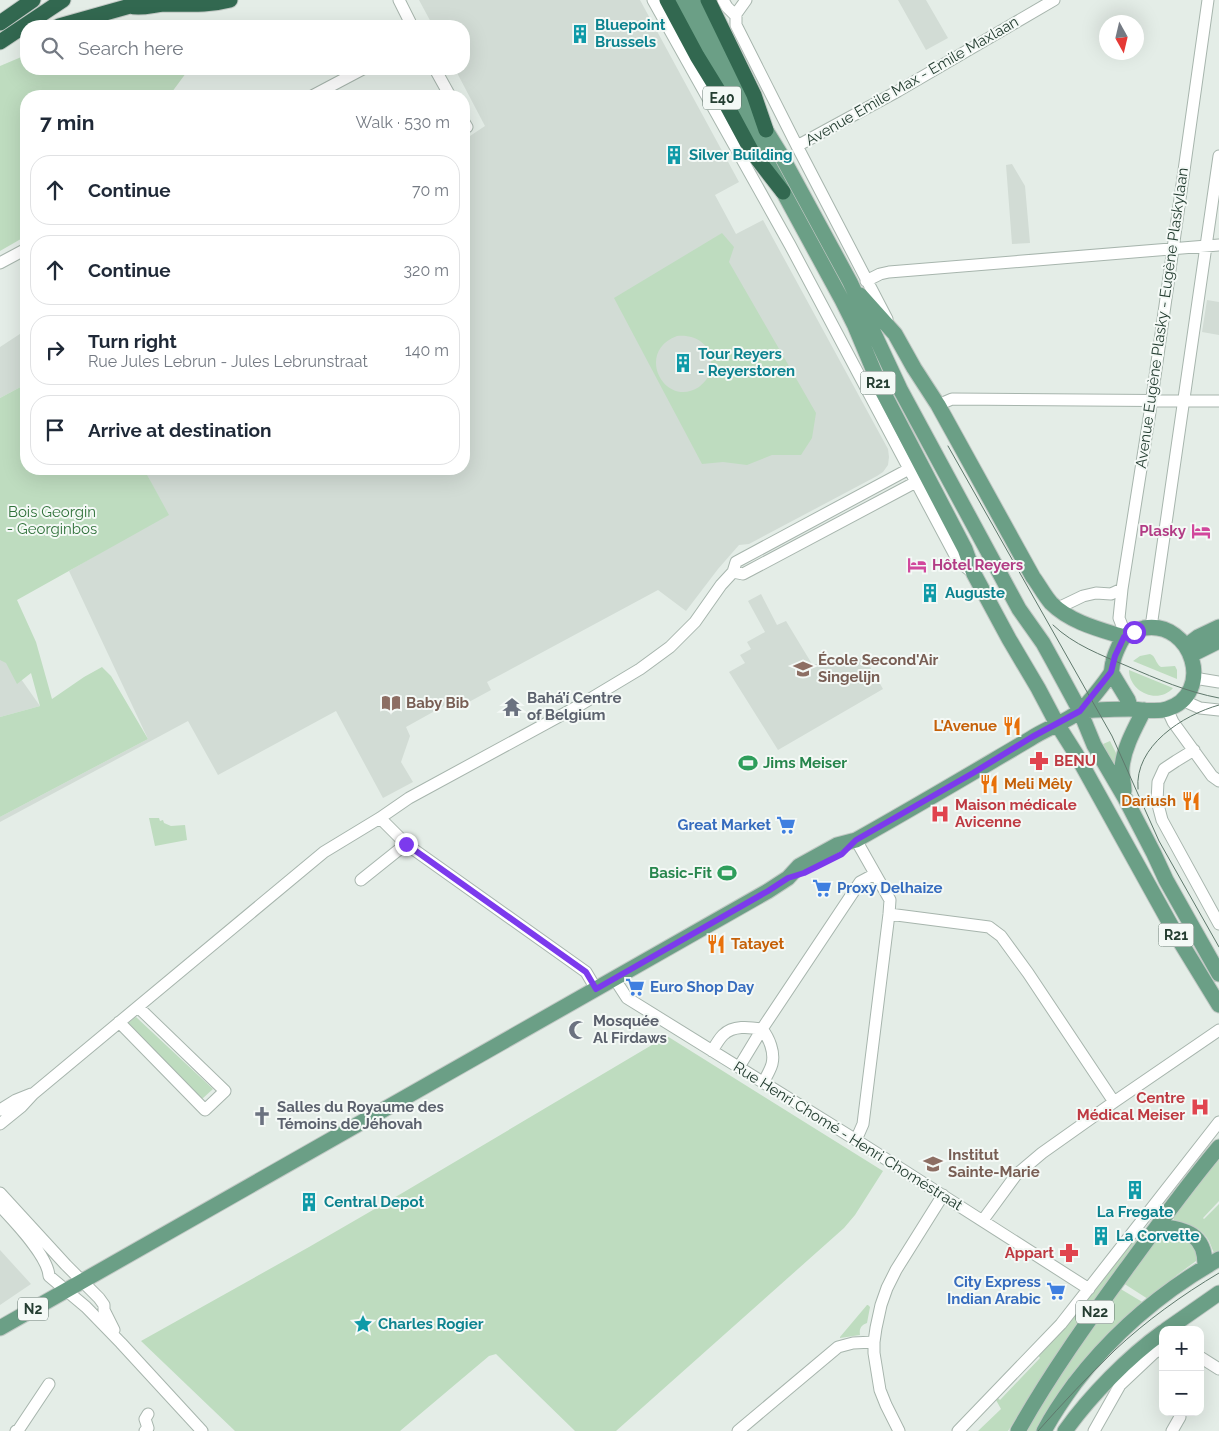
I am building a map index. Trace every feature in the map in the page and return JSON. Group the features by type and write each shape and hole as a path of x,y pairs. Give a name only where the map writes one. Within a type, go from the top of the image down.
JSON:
{"highway":[{"path":"0,23 33,0"},
{"path":"33,20 63,0"},
{"path":"78,20 133,3 137,8 162,4 214,4 230,0"},
{"name":"E40","path":"667,0 752,152 783,192"},
{"name":"E40","path":"708,0 754,95 766,130"},
{"path":"0,42 20,29"},
{"path":"0,46 20,39"}],"main road":[{"name":"R21","path":"679,0 855,326 881,388 965,548 974,574 1178,938 1219,1005"},
{"name":"R21","path":"694,0 746,98 766,130 850,282 900,389 1019,609 1043,643 1080,711 1094,745 1125,798 1166,880 1219,974"},
{"path":"850,282 895,334 938,405 1033,577 1047,598 1063,606 1078,621 1125,636 1140,629 1151,627 1164,629 1172,633 1189,650 1193,661 1194,678 1190,691 1182,700"},
{"path":"1189,650 1198,637 1219,627"},
{"name":"N2","path":"0,1328 788,878 804,873 842,854 856,840 1080,711 1111,672 1115,656 1125,636"},
{"path":"1189,650 1219,641"},
{"path":"1111,672 1128,700 1137,710 1123,760 1122,770 1125,798"},
{"name":"N2","path":"1080,711 1167,709 1182,700"},
{"name":"N22","path":"1018,1431 1029,1410 1072,1343 1219,1143"},
{"path":"1158,1226 1179,1229 1194,1235 1204,1249 1206,1256 1205,1267"},
{"name":"N22","path":"1044,1431 1051,1417 1087,1368 1120,1331 1163,1295 1219,1259"},
{"path":"1172,1326 1219,1293"},
{"path":"1065,1431 1072,1420 1109,1380 1159,1335"}],"street":[{"path":"398,0 409,20"},
{"path":"653,0 790,245 958,561 974,574"},
{"path":"746,0 730,11 796,146 895,334"},
{"name":"Avenue Emile Max - Emile Maxlaan","path":"796,146 898,91 1054,0"},
{"name":"Avenue Eugène Plasky - Eugène Plaskylaan","path":"1125,636 1119,618 1122,589 1208,0"},
{"path":"323,90 352,75"},
{"path":"438,75 447,90"},
{"path":"1151,627 1219,156"},
{"path":"866,281 889,272 1219,245"},
{"path":"0,263 20,252"},
{"path":"938,405 952,399 1219,401"},
{"path":"0,1124 21,1107 33,1094 324,852 409,798 580,705 640,669 670,647 695,622 721,585 733,572 736,562 909,469"},
{"path":"733,572 743,574 916,482"},
{"path":"1063,606 1083,596 1096,593 1111,594 1122,589"},
{"path":"1111,594 1121,606"},
{"path":"1194,678 1219,682"},
{"path":"1182,700 1200,708 1219,710"},
{"path":"1167,709 1173,722 1212,776 1219,781"},
{"path":"1194,750 1164,769 1158,782 1157,801 1162,820 1170,836 1219,924"},
{"path":"380,818 406,844 586,972 596,989"},
{"path":"856,840 890,900 863,1124 856,1140"},
{"path":"361,880 406,844"},
{"path":"739,1067 762,1029 860,882 875,874"},
{"path":"889,914 989,927 1000,936 1028,973 1114,1102"},
{"name":"Rue Henri Chomé - Henri Choméstraat","path":"614,978 627,998 944,1195 1089,1289"},
{"path":"119,1022 205,1110 225,1091 138,1007"},
{"path":"712,1051 724,1034 736,1028 762,1029 768,1037 772,1050 772,1063 763,1083"},
{"path":"983,1220 1016,1175 1042,1153 1219,1030"},
{"path":"0,1110 16,1100 33,1094"},
{"path":"958,1431 1061,1324 1219,1122"},
{"path":"0,1193 104,1305 104,1310 119,1341"},
{"path":"899,1431 880,1390 876,1370 874,1342 881,1305 896,1270 944,1195"},
{"path":"0,1206 32,1243 46,1263 49,1276 86,1307 202,1431"},
{"path":"1138,1226 1158,1226"},
{"path":"738,1431 838,1347 853,1343 874,1342"},
{"path":"1094,1431 1120,1385 1159,1350"},
{"path":"1204,1360 1219,1369"},
{"path":"16,1431 19,1430 49,1384"},
{"path":"145,1431 148,1428 145,1419 148,1414"},
{"path":"1172,1431 1180,1417"}],"shaded area":[{"path":"419,0 640,0 739,182 715,195 736,234 763,220 888,449 888,465 877,476 749,544 739,545 686,611 658,590 487,682 491,690 456,709 451,702 406,727 410,736 401,762 413,782 383,798 336,711 218,775 188,721 0,822 0,817 148,739 69,571 168,515 147,475 470,475 470,136 485,126 470,98 470,90 466,90 458,75 470,75 470,20 430,20"},
{"path":"898,0 926,0 948,38 926,50"},
{"path":"1012,164 1025,186 1030,243 1012,244 1006,165"},
{"path":"1207,300 1219,302 1219,335 1202,332"},
{"path":"20,334 20,387 0,398 0,347"},
{"name":"École Second'Air Singelijn","path":"761,594 777,625 786,621 812,664 865,658 883,689 778,750 729,672 745,663 740,655 751,649 747,642 765,632 748,601"},
{"path":"0,649 40,706 0,717"},
{"path":"0,1250 31,1284 0,1305"}],"green space":[{"path":"20,58 20,75 185,75 173,90 20,90 20,239 0,251 0,66"},
{"path":"722,233 734,247 729,262 816,413 812,438 801,455 772,455 747,465 723,462 702,464 614,298","holes":["677,336 697,339 703,343 710,353 711,360 710,371 705,381 699,387 687,392 675,391 666,385 659,376 656,365 658,354 664,344"]},
{"name":"Bois Georgin - Georginbos","path":"20,387 20,475 147,475 169,515 17,600 36,642 52,699 102,667 111,676 148,739 0,817 0,717 40,706 31,673 17,684 6,663 0,660 0,398"},
{"path":"1150,654 1161,667 1175,666 1177,679 1133,661 1140,656"},
{"path":"1129,670 1173,688 1167,693 1160,695 1152,696 1145,694 1139,690 1130,678"},
{"path":"1110,741 1119,759 1115,768 1103,744"},
{"path":"149,818 159,818 160,821 163,820 164,823 171,826 185,825 187,840 155,846"},
{"path":"136,1017 213,1089 202,1099 128,1023"},
{"path":"667,1036 883,1171 855,1215 844,1228 616,1431 575,1431 496,1354 489,1356 400,1431 235,1431 141,1341 404,1192"},
{"path":"1219,1157 1219,1201 1203,1218 1219,1204 1219,1252 1214,1253 1206,1236 1199,1229 1174,1220 1173,1217"},
{"path":"1145,1232 1074,1328 1008,1431 978,1431 1001,1409 996,1400 998,1398 1000,1400 1040,1358 1038,1355 1127,1248"},
{"path":"1168,1234 1175,1234 1192,1242 1198,1257 1196,1261 1148,1299 1123,1283 1156,1239"},
{"path":"1119,1288 1144,1303 1037,1431 1026,1431 1083,1340"},
{"path":"867,1305 870,1307 867,1323 861,1328 860,1335 840,1338 840,1337"}],"tram line":[{"path":"948,446 1112,736 1159,841 1219,947"},
{"path":"1053,625 1079,644 1107,658 1172,685 1219,698"},
{"path":"1138,789 1139,773 1144,759 1152,746 1176,725 1191,716 1219,705"},
{"path":"1038,1431 1085,1380 1127,1339 1165,1309 1219,1273"}],"place":[{"name":"Bluepoint Brussels","path":"580,34"},
{"name":"Silver Building","path":"674,155"},
{"name":"Tour Reyers - Reyerstoren","path":"683,363"},
{"name":"Plasky","path":"1201,531"},
{"name":"Hôtel Reyers","path":"917,565"},
{"name":"Auguste","path":"930,593"},
{"name":"École Second'Air Singelijn","path":"803,669"},
{"name":"Baby Bib","path":"391,703"},
{"name":"Bahá’í Centre of Belgium","path":"512,707"},
{"name":"L'Avenue","path":"1012,726"},
{"name":"BENU","path":"1039,761"},
{"name":"Jims Meiser","path":"748,763"},
{"name":"Meli Mêly","path":"989,784"},
{"name":"Dariush","path":"1191,801"},
{"name":"Maison médicale Avicenne","path":"940,814"},
{"name":"Great Market","path":"786,825"},
{"name":"Basic-Fit","path":"727,873"},
{"name":"Proxy Delhaize","path":"822,888"},
{"name":"Tatayet","path":"716,944"},
{"name":"Euro Shop Day","path":"635,987"},
{"name":"Mosquée Al Firdaws","path":"578,1030"},
{"name":"Centre Médical Meiser","path":"1200,1107"},
{"name":"Salles du Royaume des Témoins de Jéhovah","path":"262,1116"},
{"name":"Institut Sainte-Marie","path":"933,1164"},
{"name":"La Fregate","path":"1135,1190"},
{"name":"Central Depot","path":"309,1202"},
{"name":"La Corvette","path":"1101,1236"},
{"name":"Appart","path":"1069,1253"},
{"name":"City Express Indian Arabic","path":"1056,1291"},
{"name":"Charles Rogier","path":"363,1324"}],"route":[{"path":"406,844 586,972 596,989 788,878 804,873 842,854 856,840 1080,711 1111,672 1115,656 1124,637 1134,632"}]}
